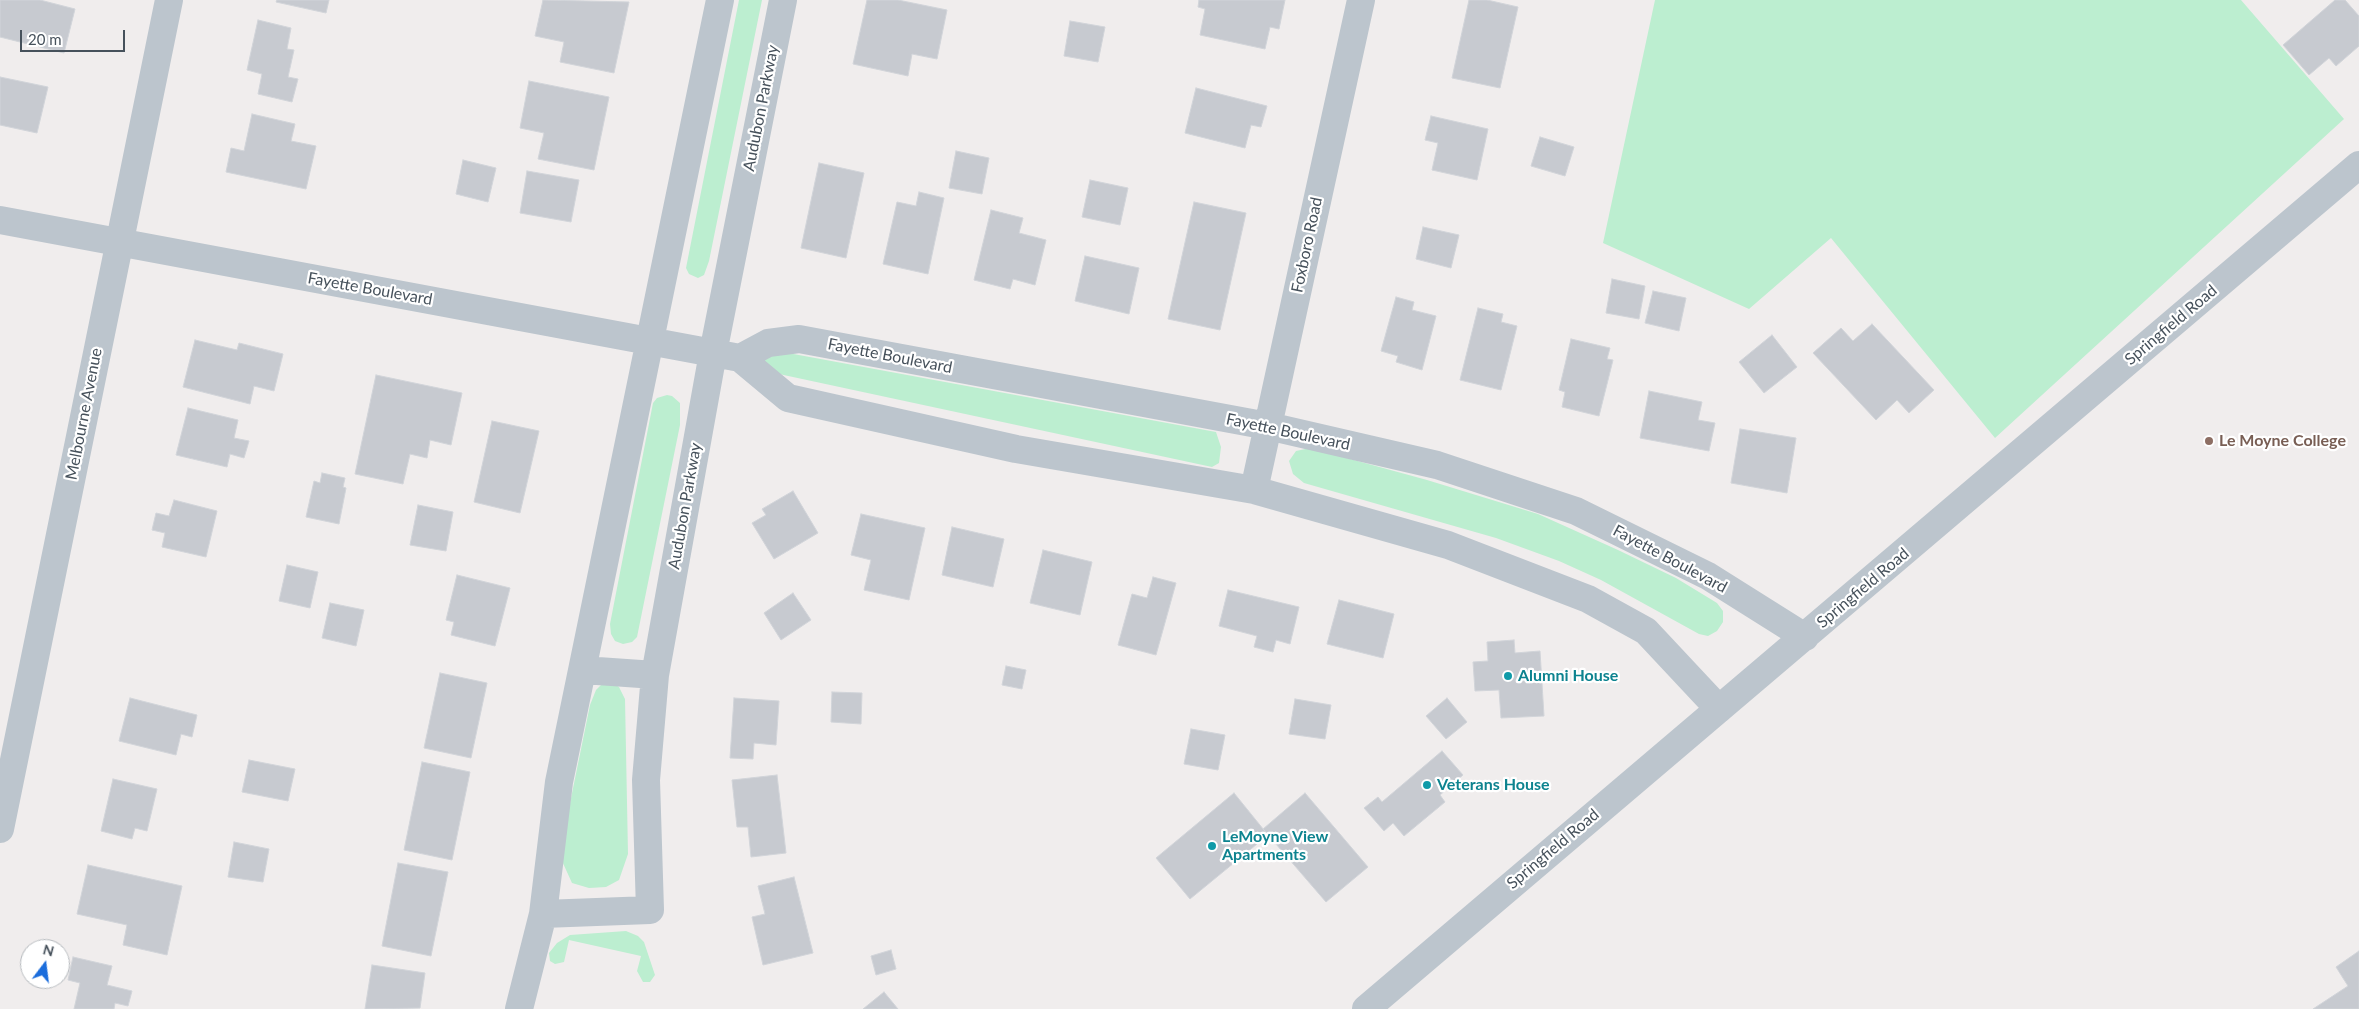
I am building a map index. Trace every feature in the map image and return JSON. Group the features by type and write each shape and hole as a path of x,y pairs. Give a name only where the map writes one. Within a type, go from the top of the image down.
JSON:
{"street":[{"name":"Melbourne Avenue","path":"0,829 168,0"},
{"path":"519,1009 543,914 560,782 720,0"},
{"name":"Audubon Parkway","path":"543,914 650,910 646,780 655,675 713,353 783,0"},
{"name":"Foxboro Road","path":"1254,490 1361,0"},
{"name":"Springfield Road","path":"1366,1009 2359,166"},
{"name":"Fayette Boulevard","path":"0,220 740,358 788,398 1016,449 1254,490 1448,545 1588,599 1646,631 1719,709"},
{"name":"Fayette Boulevard","path":"740,358 768,343 799,339 1268,426 1437,465 1576,511 1708,576 1805,637"},
{"path":"583,670 655,675"}],"green space":[{"path":"739,0 762,0 709,261 704,275 698,278 689,274 686,268"},
{"path":"1655,0 2241,0 2344,119 1995,438 1831,238 1749,309 1603,243"},
{"path":"762,352 788,353 1216,432 1221,447 1219,463 1212,467 765,371"},
{"path":"667,395 672,396 680,403 680,425 637,637 632,642 623,644 615,641 611,634 610,624 653,403 657,398"},
{"path":"1310,448 1427,480 1538,514 1676,578 1717,603 1723,611 1723,622 1717,631 1708,636 1699,634 1601,580 1559,561 1496,538 1304,483 1293,474 1289,461 1296,451"},
{"path":"604,682 611,682 619,687 625,699 628,854 619,880 606,887 589,888 572,883 560,852 590,705 596,690"},
{"path":"626,931 638,936 644,942 655,975 650,982 643,982 637,971 641,956 569,940 564,962 555,964 550,961 549,953 557,943 570,935"}],"building":[{"path":"0,0 40,0 75,9 64,53 0,37"},
{"path":"277,0 329,0 326,13 276,2"},
{"path":"543,0 629,2 614,73 560,62 564,42 535,36"},
{"path":"867,0 898,0 947,10 937,59 912,54 908,76 853,64"},
{"path":"1199,0 1285,0 1279,29 1270,27 1265,49 1200,35 1205,9 1198,7"},
{"path":"1469,0 1487,0 1518,7 1500,88 1452,78"},
{"path":"2335,0 2345,0 2359,16 2359,46 2336,66 2329,58 2309,75 2283,45"},
{"path":"258,20 291,28 287,49 294,50 288,77 298,79 292,102 258,94 262,74 247,70"},
{"path":"1070,21 1105,27 1098,62 1064,56"},
{"path":"0,77 48,87 37,133 0,125"},
{"path":"529,81 609,97 594,170 538,159 544,133 520,128"},
{"path":"1196,88 1267,106 1261,127 1251,125 1245,148 1185,133"},
{"path":"252,114 295,124 291,141 316,146 306,189 226,172 231,148 244,151"},
{"path":"1431,116 1488,129 1477,180 1432,170 1438,143 1425,140"},
{"path":"1540,137 1574,147 1565,176 1531,166"},
{"path":"956,151 989,158 982,194 949,188"},
{"path":"463,160 496,168 488,202 456,194"},
{"path":"819,163 864,173 846,258 801,248"},
{"path":"527,171 579,180 571,222 520,213"},
{"path":"1090,180 1128,188 1120,225 1082,217"},
{"path":"919,192 944,198 928,274 883,264 897,202 916,206"},
{"path":"1194,202 1246,213 1220,330 1168,319"},
{"path":"991,210 1023,218 1019,233 1046,240 1035,285 1013,279 1010,289 974,280"},
{"path":"1423,227 1459,235 1451,268 1416,259"},
{"path":"1085,256 1139,268 1129,314 1075,301"},
{"path":"1612,279 1645,286 1639,319 1606,313"},
{"path":"1653,291 1686,298 1679,331 1645,323"},
{"path":"1396,297 1414,302 1412,310 1436,316 1422,370 1396,362 1398,356 1381,351"},
{"path":"1478,308 1503,314 1501,322 1517,326 1501,390 1460,380"},
{"path":"1872,324 1934,390 1909,413 1897,400 1876,420 1813,353 1841,328 1853,341"},
{"path":"1772,335 1797,367 1764,393 1739,362"},
{"path":"1571,339 1610,348 1607,359 1613,360 1599,416 1562,407 1565,392 1559,390"},
{"path":"195,340 237,350 239,343 283,354 274,391 254,386 250,404 183,387"},
{"path":"376,375 462,393 451,445 430,440 427,458 410,454 403,484 355,474"},
{"path":"1649,391 1702,402 1698,420 1715,423 1709,451 1640,438"},
{"path":"188,408 238,420 234,438 249,441 244,458 230,454 227,467 176,455"},
{"path":"492,421 539,431 520,513 474,502"},
{"path":"1740,429 1796,438 1787,493 1731,483"},
{"path":"322,473 345,478 343,487 346,488 339,524 306,517 314,481 320,483"},
{"path":"793,491 818,533 774,559 752,523 766,515 762,509"},
{"path":"174,500 217,511 206,557 162,547 165,533 152,530 156,513 169,516"},
{"path":"418,505 453,512 446,551 410,545"},
{"path":"861,514 925,528 909,600 864,590 871,560 851,555"},
{"path":"952,527 1004,539 993,587 942,575"},
{"path":"1043,550 1092,562 1080,615 1030,603"},
{"path":"287,565 318,572 310,608 279,601"},
{"path":"457,575 510,588 495,646 451,635 454,622 446,620"},
{"path":"1153,577 1176,583 1156,655 1118,645 1132,594 1147,598"},
{"path":"1228,590 1299,607 1290,644 1276,640 1273,652 1254,647 1257,636 1219,626"},
{"path":"793,593 811,620 781,640 764,613"},
{"path":"1339,600 1394,614 1383,658 1327,644"},
{"path":"330,603 364,610 356,646 322,638"},
{"name":"Alumni House","path":"1514,640 1515,653 1540,651 1544,716 1501,718 1499,690 1475,691 1473,662 1488,661 1487,642"},
{"path":"1006,666 1026,670 1022,689 1002,685"},
{"path":"440,673 487,683 471,758 424,748"},
{"path":"832,692 862,693 861,724 831,722"},
{"path":"130,698 197,715 192,737 181,734 176,755 119,741"},
{"path":"734,698 779,701 776,745 754,743 753,759 730,758"},
{"path":"1447,698 1467,722 1446,739 1426,716"},
{"path":"1295,699 1331,705 1325,739 1289,734"},
{"path":"1191,729 1225,735 1218,770 1184,764"},
{"name":"Veterans House","path":"1442,751 1463,775 1440,795 1445,802 1404,836 1393,823 1384,831 1364,808 1378,797 1382,802"},
{"path":"249,760 295,769 288,801 242,792"},
{"path":"422,762 470,772 452,860 404,850"},
{"path":"777,775 786,853 751,857 748,827 737,827 732,780"},
{"path":"113,779 157,789 147,831 135,828 132,839 101,831"},
{"name":"LeMoyne View Apartments","path":"1234,793 1268,835 1190,899 1156,858"},
{"name":"LeMoyne View Apartments","path":"1305,793 1368,867 1326,902 1263,829"},
{"path":"234,842 269,849 263,882 228,877"},
{"path":"398,863 448,872 431,956 382,946"},
{"path":"88,865 182,886 167,955 123,945 127,925 77,914"},
{"path":"794,877 813,953 763,965 752,917 765,914 758,886"},
{"path":"891,950 896,969 876,975 871,956"},
{"path":"2359,951 2359,1009 2313,1009 2348,986 2336,967"},
{"path":"73,957 112,966 107,985 132,991 128,1006 115,1003 114,1009 74,1009 80,983 70,980"},
{"path":"372,965 425,973 420,1008 365,1009"},
{"path":"884,992 898,1009 863,1009"}],"place":[{"name":"Le Moyne College","path":"2209,441"},
{"name":"Alumni House","path":"1508,676"},
{"name":"Veterans House","path":"1427,785"},
{"name":"LeMoyne View Apartments","path":"1212,846"}]}
